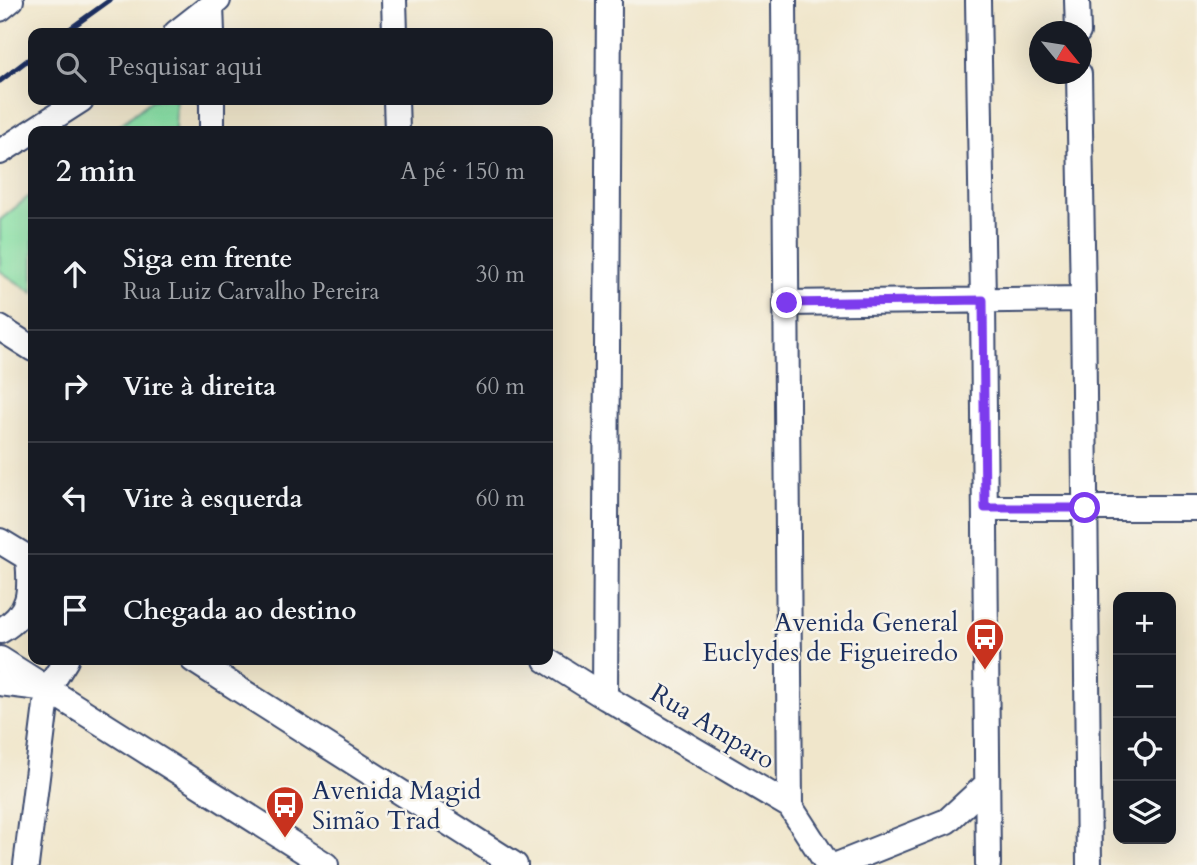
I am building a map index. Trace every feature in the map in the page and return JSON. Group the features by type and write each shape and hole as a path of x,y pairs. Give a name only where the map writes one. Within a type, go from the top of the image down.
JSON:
{"street":[{"path":"0,9 11,0"},
{"path":"394,0 395,28"},
{"path":"605,697 609,0"},
{"path":"784,0 790,806"},
{"path":"978,0 988,865"},
{"path":"1077,0 1078,21"},
{"path":"182,28 215,3"},
{"path":"212,28 215,3"},
{"path":"1079,84 1089,865"},
{"path":"40,126 73,105"},
{"path":"212,105 212,126"},
{"path":"396,105 397,126"},
{"path":"0,152 28,134"},
{"path":"787,303 1083,299"},
{"path":"0,328 28,346"},
{"path":"985,508 1197,508"},
{"path":"0,541 28,557"},
{"path":"0,631 23,613 28,596"},
{"path":"0,659 326,865"},
{"name":"Rua Amparo","path":"553,664 790,806 828,865"},
{"path":"26,865 48,689 63,665"},
{"path":"201,665 515,865"},
{"path":"0,682 48,689"},
{"path":"837,865 947,821 986,785"}],"green space":[{"path":"146,105 176,105 175,126 118,126"},
{"path":"28,197 28,290 0,271 0,220"}],"railway":[{"path":"71,28 110,0"},
{"path":"0,81 28,60"}],"place":[{"name":"Avenida General Euclydes de Figueiredo","path":"985,671"},
{"name":"Avenida Magid Simão Trad","path":"285,839"}],"route":[{"path":"787,303 983,300 985,508 1085,508"}]}
